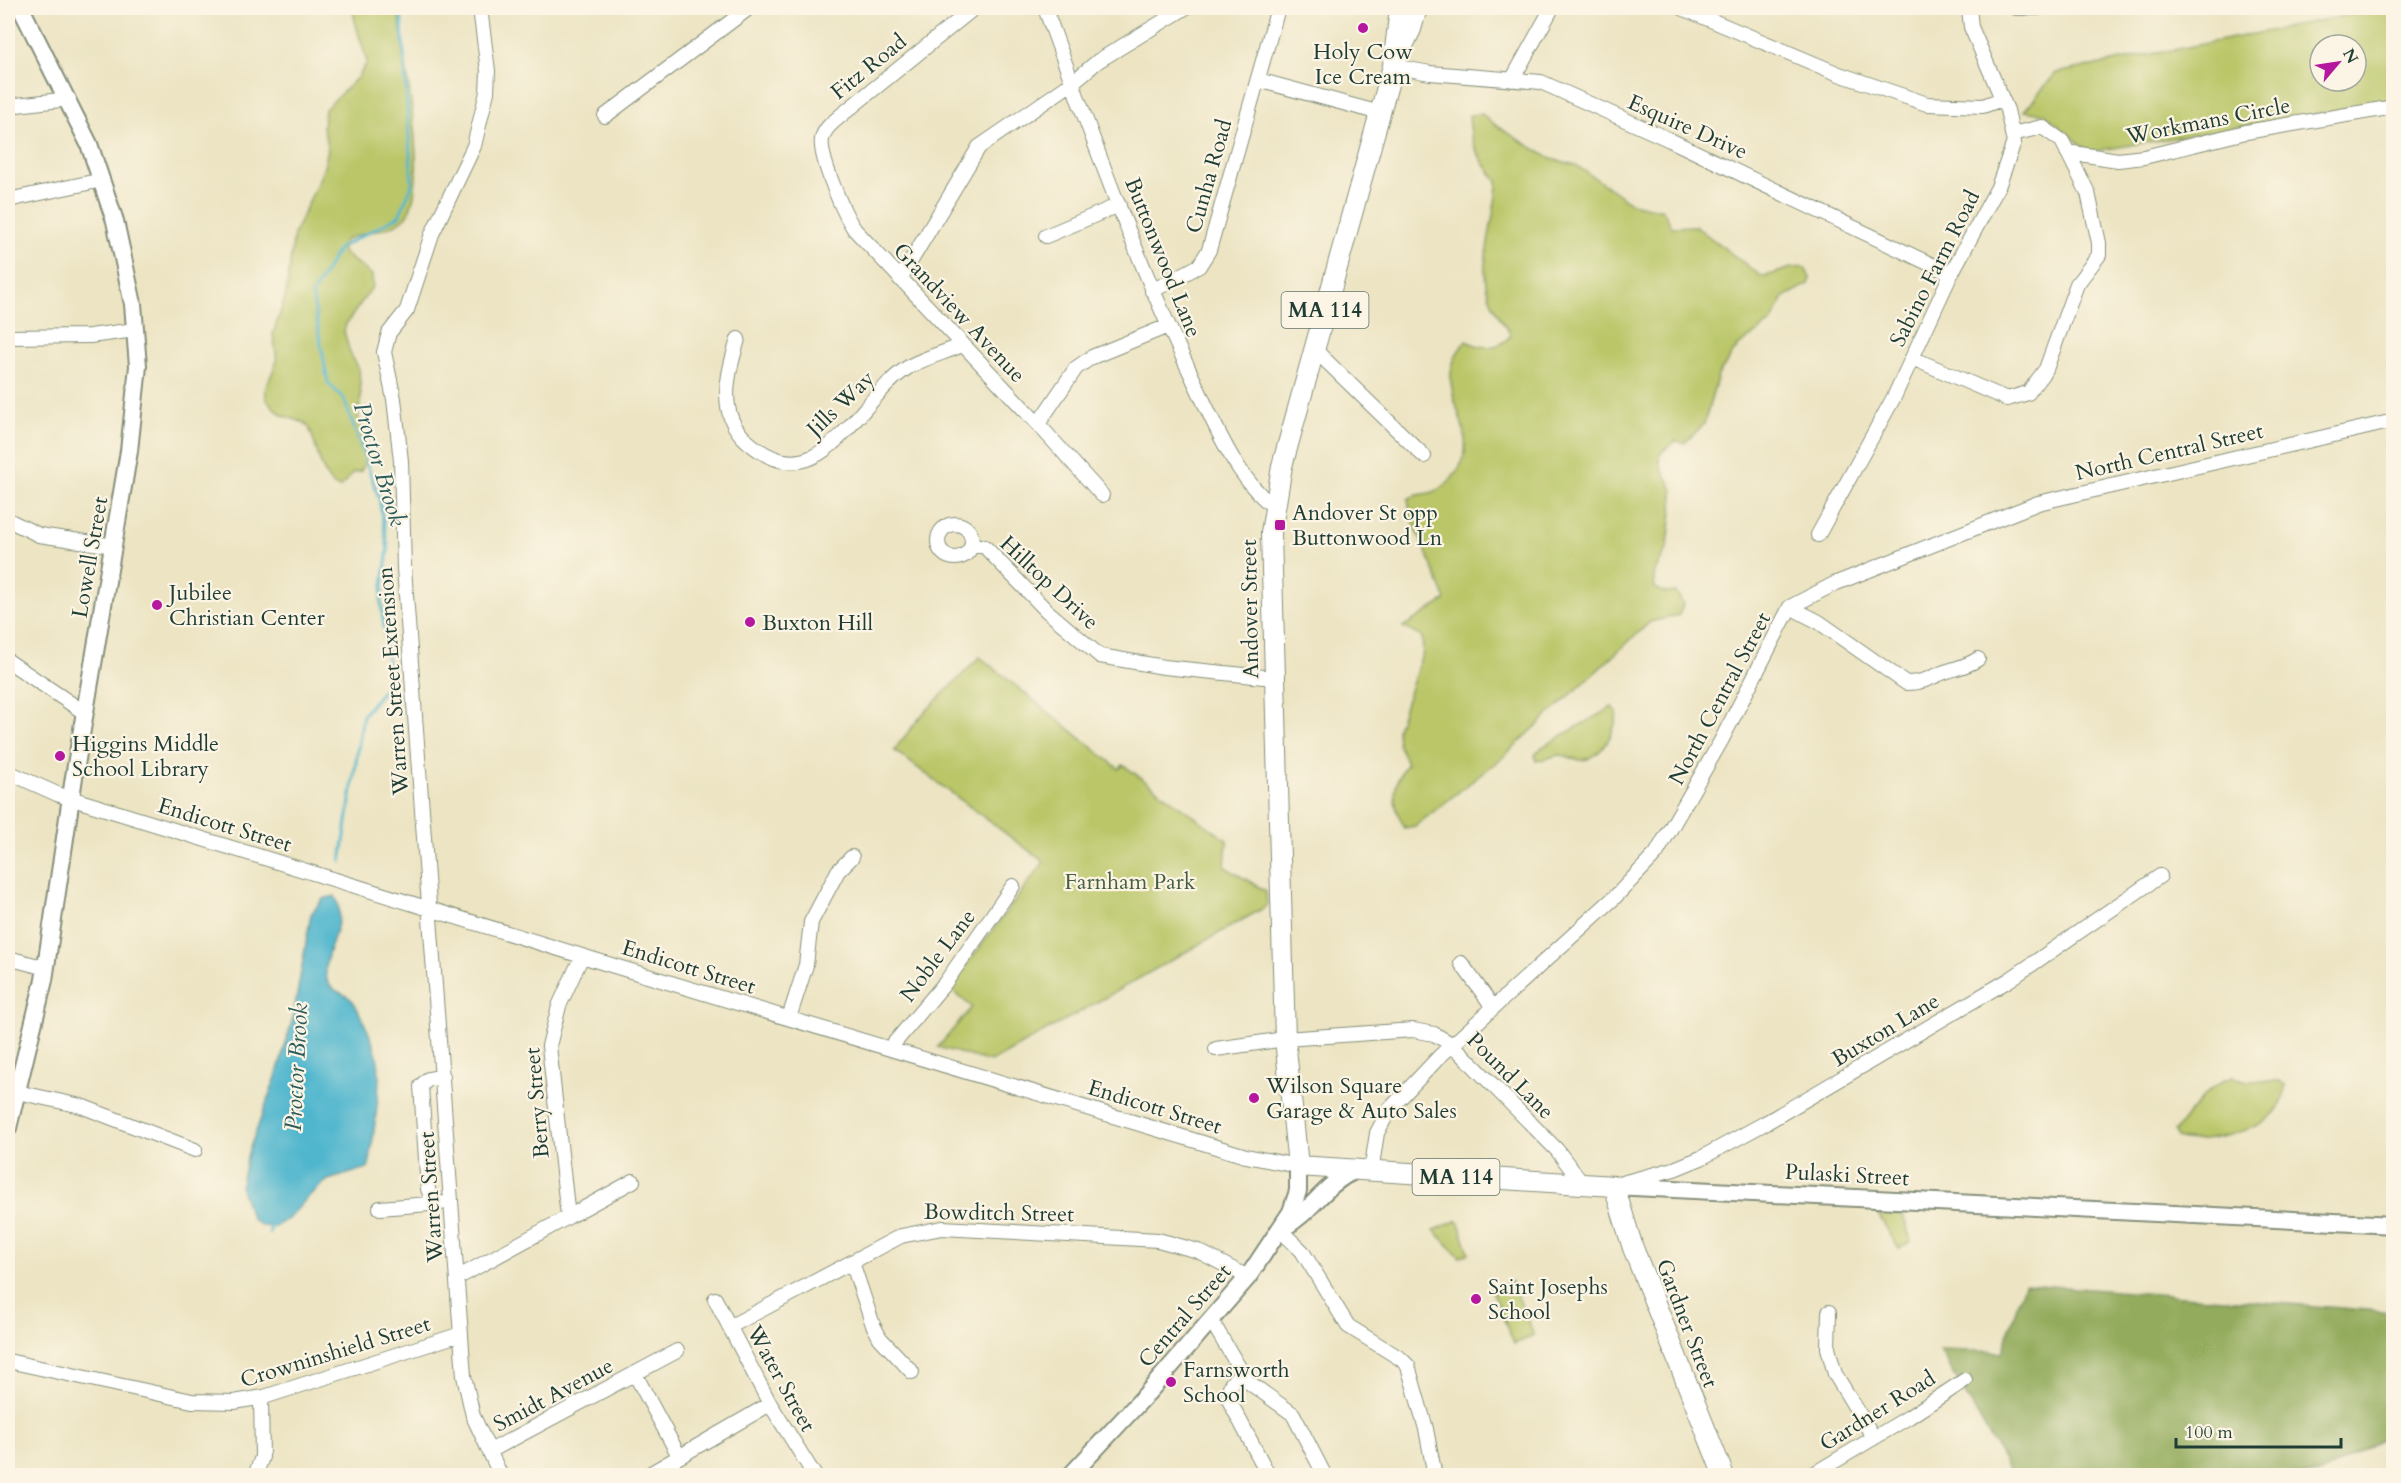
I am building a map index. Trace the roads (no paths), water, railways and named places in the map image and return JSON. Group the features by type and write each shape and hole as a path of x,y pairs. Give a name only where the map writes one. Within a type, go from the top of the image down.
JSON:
{"highway":[{"name":"Andover Street","path":"1298,1166 1285,1039 1271,533 1282,466 1393,66 1400,8"},
{"name":"Andover Street","path":"1393,66 1408,37 1418,8"},
{"name":"Pulaski Street","path":"1298,1166 1362,1172 1581,1182 1614,1186"},
{"name":"Gardner Street","path":"1614,1186 1641,1267 1724,1476"}],"main road":[{"name":"Lowell Street","path":"8,1128 46,968 71,798 134,418 138,366 126,264 102,180 69,99 21,8"},
{"name":"Central Street","path":"1070,1476 1248,1277 1281,1230 1296,1200 1298,1166"},
{"path":"1281,1230 1307,1211 1329,1185 1362,1172"},
{"name":"Pulaski Street","path":"1614,1186 2394,1225"}],"street":[{"name":"Warren Street Extension","path":"430,908 402,539 401,461 394,399 384,352 389,333 407,310 432,234 474,146 487,92 488,71 480,8"},
{"path":"605,116 749,8"},
{"name":"Fitz Road","path":"822,138 824,132 839,117 974,8"},
{"name":"Buttonwood Lane","path":"1045,8 1152,291 1168,326 1237,463 1256,490 1274,507"},
{"path":"900,279 979,147 1072,83 1098,61 1185,8"},
{"name":"Cunha Road","path":"1152,291 1199,266 1205,259 1278,8"},
{"path":"1512,80 1552,8"},
{"path":"1682,8 1839,75 1927,104 1983,106 2002,99"},
{"name":"Sabino Farm Road","path":"1818,535 1912,358 1951,274 1998,187 2014,142 2002,99 1971,27 1969,8"},
{"path":"2016,8 2038,8"},
{"name":"Esquire Drive","path":"1393,66 1430,73 1541,82 1670,140 1951,274"},
{"path":"1258,80 1380,113"},
{"path":"8,106 69,99"},
{"name":"Workmans Circle","path":"2067,152 2118,160 2144,157 2247,132 2394,107"},
{"path":"1912,358 2007,399 2028,393 2046,369 2077,284 2099,255 2099,243 2088,193 2062,141 2042,127 2012,134"},
{"name":"Grandview Avenue","path":"822,138 824,154 845,215 863,240 1038,424 1102,495"},
{"path":"8,200 102,180"},
{"path":"1046,236 1119,204"},
{"path":"1038,424 1070,375 1084,363 1168,326"},
{"path":"8,337 90,336 135,330"},
{"name":"Jills Way","path":"738,339 728,374 728,409 732,422 737,432 772,459 797,463 834,443 870,402 907,368 962,345"},
{"path":"1314,349 1424,456"},
{"name":"North Central Street","path":"1362,1172 1382,1119 1453,1045 1615,897 1656,854 1721,741 1790,607 1834,585 2038,503 2394,421"},
{"path":"8,520 39,535 114,546"},
{"name":"Hilltop Drive","path":"972,544 986,547 1061,624 1100,656 1196,671 1274,678"},
{"path":"1790,607 1819,621 1906,683 1924,683 1944,672 1965,668 1978,659"},
{"path":"8,661 85,713"},
{"name":"Endicott Street","path":"8,772 71,798 582,956 1246,1156 1298,1166"},
{"path":"789,1018 806,965 811,922 838,871 852,857"},
{"name":"Buxton Lane","path":"1614,1186 1674,1169 1739,1138 2009,980 2160,876"},
{"name":"Noble Lane","path":"890,1048 945,983 1013,886"},
{"name":"Warren Street","path":"430,908 464,1376 470,1403 501,1476"},
{"name":"Berry Street","path":"568,1217 549,1046 559,1006 582,956"},
{"path":"8,958 46,968"},
{"path":"1461,963 1493,1007"},
{"name":"Pound Lane","path":"1216,1049 1285,1039 1413,1030 1434,1034 1453,1045 1557,1150 1581,1182"},
{"path":"433,1203 428,1189 421,1086 428,1079 443,1076"},
{"path":"17,1092 81,1106 195,1150"},
{"path":"457,1278 633,1181"},
{"path":"380,1208 452,1203"},
{"name":"Bowditch Street","path":"729,1327 911,1232 942,1228 1158,1240 1198,1251 1248,1277"},
{"path":"1281,1230 1302,1251 1348,1326 1356,1334 1401,1359 1408,1366 1426,1429 1435,1476"},
{"path":"852,1262 873,1325 880,1338 912,1372"},
{"name":"Water Street","path":"715,1299 770,1404 815,1476"},
{"path":"1829,1312 1828,1348 1835,1374 1874,1438"},
{"path":"1211,1320 1252,1387 1293,1414 1325,1476"},
{"name":"Crowninshield Street","path":"8,1361 192,1401 228,1403 261,1398 461,1334"},
{"name":"Smidt Avenue","path":"490,1451 677,1351"},
{"path":"1242,1372 1230,1384 1227,1393 1228,1400 1269,1476"},
{"name":"Smidt Avenue","path":"636,1374 679,1456"},
{"name":"Gardner Road","path":"1815,1474 1965,1380"},
{"path":"255,1476 262,1457 261,1398"},
{"path":"646,1476 770,1404"}],"water":[{"path":"335,896 339,906 339,917 327,959 327,980 332,988 353,1001 368,1031 379,1066 370,1161 368,1168 328,1180 311,1194 288,1219 274,1227 262,1226 252,1219 240,1187 248,1153 276,1077 293,1018 311,914 323,899"}],"waterway":[{"name":"Proctor Brook","path":"341,862 363,715 390,682 381,600 388,549 379,498 344,399 328,383 312,295 339,248 399,216 412,185 401,8"},
{"name":"Proctor Brook","path":"269,1233 273,1223"}],"place":[{"name":"Holy Cow Ice Cream","path":"1363,28"},
{"name":"Andover St opp Buttonwood Ln","path":"1280,525"},
{"name":"Jubilee Christian Center","path":"157,605"},
{"name":"Buxton Hill","path":"750,622"},
{"name":"Higgins Middle School Library","path":"60,756"},
{"name":"Wilson Square Garage & Auto Sales","path":"1254,1098"},
{"name":"Saint Josephs School","path":"1476,1299"},
{"name":"Farnsworth School","path":"1171,1382"}],"park label":[{"name":"Farnham Park","path":"1130,881"}]}
